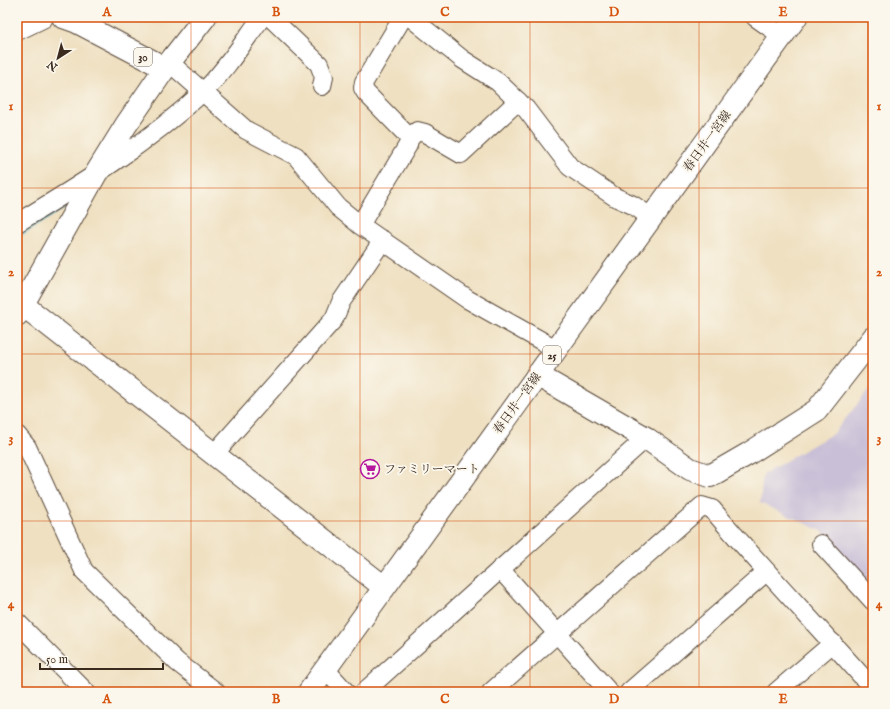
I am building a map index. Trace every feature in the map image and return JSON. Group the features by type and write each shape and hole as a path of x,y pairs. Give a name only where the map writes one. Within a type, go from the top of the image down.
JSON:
{"street":[{"path":"17,29 42,17"},
{"name":"30","path":"63,17 77,22 167,65 205,17"},
{"path":"17,223 77,187 97,172 138,147 204,91 262,17"},
{"path":"270,17 319,64 324,78 322,86"},
{"path":"403,17 364,82 363,88 409,139"},
{"path":"410,17 462,59 498,82 526,109 570,167 615,197 633,205 652,218"},
{"path":"755,17 782,36"},
{"name":"春日井一宮線","path":"309,692 796,17"},
{"path":"384,587 214,454 20,310 97,172 126,125 167,65 204,91 246,130 296,156 338,207 360,224 467,299 556,350"},
{"path":"360,224 408,144 409,139 417,131 425,133 462,154 518,101"},
{"path":"214,454 334,318 341,302 383,240"},
{"path":"537,375 646,438 690,469 710,476 748,454 817,410 873,338"},
{"path":"17,435 26,447 84,570 177,662 216,692"},
{"path":"364,692 646,438"},
{"path":"491,692 702,506 712,509 766,572 833,643 873,689"},
{"path":"821,544 873,602"},
{"path":"500,569 609,692"},
{"path":"629,692 766,572"},
{"path":"17,622 86,692"},
{"path":"776,692 833,643"},
{"path":"325,669 346,692"}],"shaded area":[{"path":"873,385 873,587 822,531 760,503 763,474 834,433"}],"waterway":[{"path":"17,235 72,201"}],"place":[{"name":"ファミリーマート","path":"370,469"}]}
